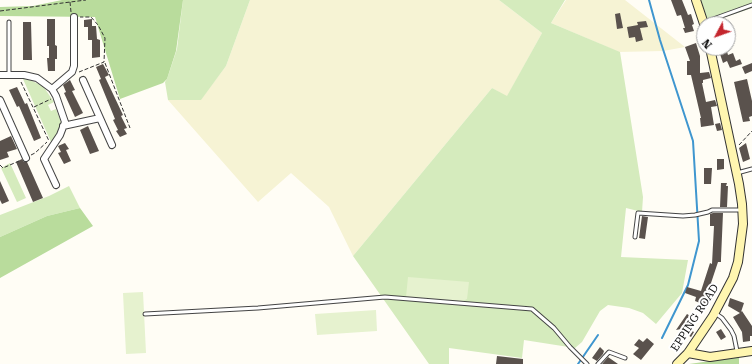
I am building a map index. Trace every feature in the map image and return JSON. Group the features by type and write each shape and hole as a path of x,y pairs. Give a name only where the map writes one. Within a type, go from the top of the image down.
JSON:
{"main road":[{"path":"696,0 702,16"},
{"name":"EPPING ROAD","path":"677,364 688,353 715,313 733,278 738,262 743,224 737,173 712,56"},
{"path":"688,353 701,356 710,356 752,351"}],"street":[{"path":"52,89 72,72 74,66 72,17"},
{"path":"0,75 24,75 37,78 52,89 56,96 64,122 60,135 44,159 56,185"},
{"path":"83,80 112,145"},
{"path":"0,100 26,158"},
{"path":"63,126 100,118"}],"lane":[{"path":"723,16 752,5"},
{"path":"9,22 9,74"},
{"path":"737,173 752,169"},
{"path":"635,237 638,213 683,216 712,210 742,210"},
{"path":"145,314 258,308 385,297 532,308 554,328 570,347 588,364"},
{"path":"715,313 722,318 731,330 735,340 737,353"},
{"path":"598,364 608,352 625,358"}],"path":[{"path":"0,11 86,0"},
{"path":"70,2 72,17"},
{"path":"84,17 91,17 98,24 105,38 104,62 130,128"},
{"path":"72,72 77,73 104,62"},
{"path":"17,75 52,147"},
{"path":"33,107 56,96"},
{"path":"733,152 752,131"}],"shaded area":[{"path":"250,0 499,0 542,33 507,97 492,88 353,256 329,207 291,173 258,202 168,100 201,99 226,66"},
{"path":"566,0 625,0 685,47 663,51 619,52 551,23"}],"green space":[{"path":"62,0 183,0 176,51 167,79 163,83 120,99 95,17 0,16 0,7 33,6"},
{"path":"183,0 250,0 226,66 201,100 168,100 165,82 177,49"},
{"path":"499,0 565,0 551,23 620,52 643,197 642,212 626,208 621,257 688,260 682,293 656,324 643,313 629,308 608,305 600,311 582,342 575,348 524,340 522,358 449,348 449,364 429,364 353,256 492,88 507,96 542,33"},
{"path":"700,0 752,0 752,8 729,16 706,16"},
{"path":"23,79 30,80 43,86 54,102 48,105 51,111 56,109 61,122 58,136 51,142"},
{"path":"10,163 26,198 17,202 1,168"},
{"path":"69,186 80,208 47,216 0,237 0,215 49,196"},
{"path":"80,208 93,226 0,278 0,237 47,216"},
{"path":"408,277 469,282 467,299 461,302 406,297"},
{"path":"143,292 146,353 126,354 123,293"},
{"path":"376,310 377,331 317,335 315,314"},
{"path":"739,357 739,364 689,364"}],"building":[{"path":"671,0 682,0 688,15 691,14 694,24 692,25 694,31 685,33 681,15 677,16"},
{"path":"620,13 623,28 617,29 615,14"},
{"path":"47,19 55,19 55,45 57,46 57,59 55,59 55,71 48,71 47,58 49,58 49,46 47,46"},
{"path":"92,19 92,26 96,26 97,39 100,40 100,57 92,58 92,40 88,40 88,27 84,27 84,20"},
{"path":"646,21 648,27 640,28 643,40 636,42 635,37 629,38 627,27 638,25 637,22"},
{"path":"23,22 31,22 32,60 23,60"},
{"path":"696,43 696,56 700,56 700,73 709,72 711,78 703,80 702,83 706,102 715,100 717,106 711,107 714,125 701,127 701,118 691,75 687,75 687,61 690,61 685,47"},
{"path":"721,56 734,56 736,61 740,59 742,64 730,68 727,61 723,63"},
{"path":"752,63 752,71 745,74 742,67"},
{"path":"103,64 109,75 105,77 123,115 121,116 127,128 124,129 127,134 120,137 116,131 118,130 113,120 115,119 99,80 101,79 96,67"},
{"path":"747,79 752,101 752,116 749,117 750,121 743,122 734,82"},
{"path":"70,80 75,90 72,91 83,113 75,117 64,93 66,92 63,85"},
{"path":"17,87 25,104 27,103 41,138 34,141 19,106 17,107 9,90"},
{"path":"720,123 722,130 717,131 715,124"},
{"path":"88,126 99,151 90,154 80,130"},
{"path":"11,136 17,149 7,152 9,157 0,160 0,141"},
{"path":"65,143 69,149 66,150 71,161 64,164 58,153 61,152 58,146"},
{"path":"746,143 750,159 743,162 739,148"},
{"path":"22,159 24,162 27,162 43,198 33,202 16,162"},
{"path":"717,159 724,159 724,169 717,170"},
{"path":"704,168 712,168 711,184 704,184"},
{"path":"0,181 9,201 2,204 0,200"},
{"path":"721,183 727,183 726,186 728,186 727,207 720,207"},
{"path":"723,213 721,262 718,262 711,283 713,284 705,305 695,301 696,297 685,293 687,287 701,291 710,263 712,264 714,226 710,226 710,214"},
{"path":"642,216 648,217 645,239 639,238"},
{"path":"730,298 744,303 741,312 742,311 752,326 752,336 750,336 750,341 743,342 742,332 733,317 740,313 728,306"},
{"path":"687,314 692,317 686,328 676,330"},
{"path":"689,329 694,332 691,337 686,334"},
{"path":"721,329 726,337 721,340 716,332"},
{"path":"647,338 654,344 641,360 633,354 639,348 634,345 639,339 643,342"},
{"path":"600,347 604,351 597,361 592,358"},
{"path":"497,356 523,359 523,364 496,364"},
{"path":"608,357 618,364 602,364"}],"waterway":[{"path":"649,0 660,40 693,141 699,241 688,285 662,338"},
{"path":"578,364 598,335"}]}
